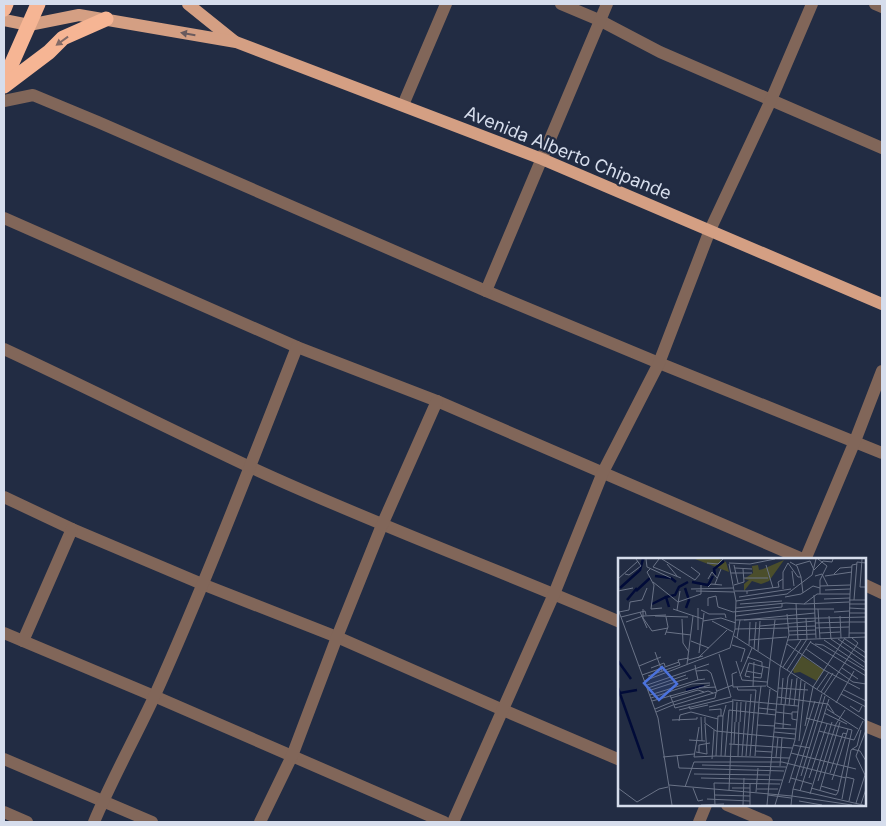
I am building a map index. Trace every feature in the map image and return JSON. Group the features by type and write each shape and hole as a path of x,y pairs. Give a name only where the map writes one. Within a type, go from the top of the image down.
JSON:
{"highway":[{"path":"4,9 6,4"},
{"path":"4,81 38,4"},
{"path":"4,86 63,38 106,19"}],"main road":[{"path":"188,4 236,42"},
{"path":"4,20 29,26 78,15 236,42"},
{"name":"Avenida Alberto Chipande","path":"236,42 542,159 882,304"}],"street":[{"path":"403,106 446,4"},
{"path":"561,4 599,20 660,52 882,148"},
{"path":"486,291 607,4"},
{"path":"453,822 554,594 603,472 659,364 710,230 771,100 812,4"},
{"path":"875,4 882,7"},
{"path":"4,101 33,96 98,122 486,291 659,364 882,453"},
{"path":"4,218 297,347 437,401 800,558"},
{"path":"94,822 154,696 202,584 297,347"},
{"path":"4,349 250,467 382,525 618,621"},
{"path":"806,558 855,442 882,371"},
{"path":"260,822 292,756 337,636 382,525 437,401"},
{"path":"4,497 72,529 202,584 337,636 618,759"},
{"path":"23,641 72,529"},
{"path":"866,585 882,593"},
{"path":"4,633 444,822"},
{"path":"866,726 882,733"},
{"path":"4,759 152,822"},
{"path":"699,822 706,806"},
{"path":"729,806 767,822"},
{"path":"4,812 27,822"}]}
